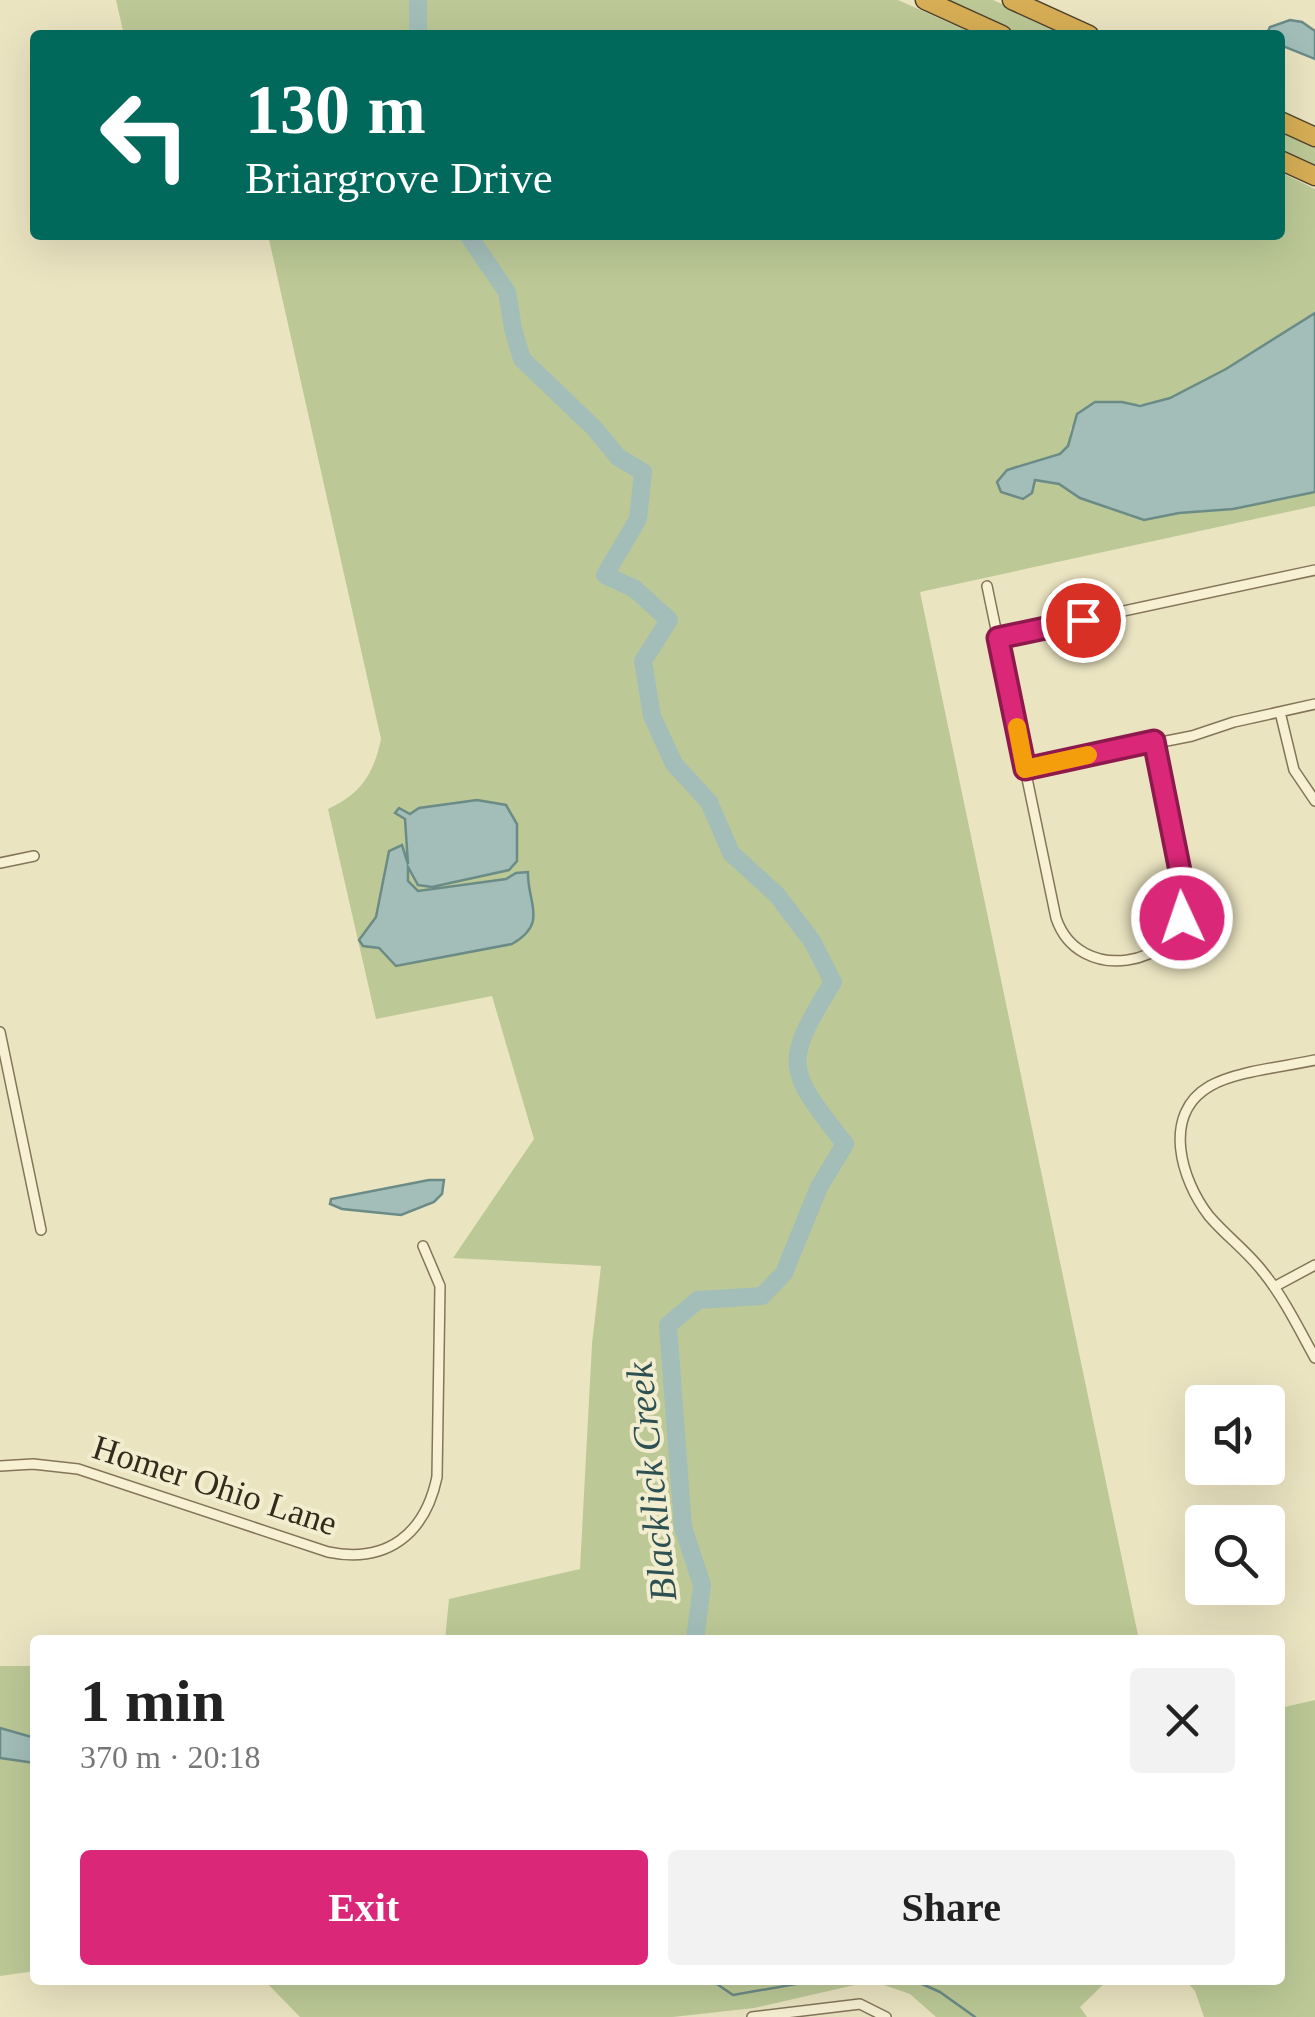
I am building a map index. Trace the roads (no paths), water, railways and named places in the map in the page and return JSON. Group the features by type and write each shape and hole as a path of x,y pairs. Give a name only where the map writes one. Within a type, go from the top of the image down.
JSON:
{"highway":[{"path":"924,0 991,30"},
{"path":"1012,0 1078,30"},
{"path":"1285,124 1315,137"},
{"path":"1285,162 1315,176"}],"street":[{"path":"998,638 1315,570"},
{"path":"987,586 1061,932 1079,952 1092,958 1132,957 1156,950 1168,942 1182,918 1185,905 1154,741"},
{"path":"1025,769 1192,736 1315,704"},
{"path":"1280,712 1294,770 1315,801"},
{"path":"0,863 34,856"},
{"path":"0,1032 41,1230"},
{"path":"1315,1060 1228,1079 1206,1088 1186,1111 1180,1130 1181,1153 1202,1207 1274,1287 1315,1358"},
{"name":"Homer Ohio Lane","path":"0,1466 33,1464 78,1469 328,1552 358,1556 386,1549 404,1538 422,1518 433,1498 437,1476 440,1286 424,1246"},
{"path":"1274,1287 1315,1265"},
{"path":"752,2017 848,2004 872,2008 886,2017"}],"water":[{"path":"1290,20 1302,22 1315,31 1315,59 1285,47 1285,30 1268,30"},
{"path":"1315,313 1315,492 1233,509 1144,520 1080,498 1059,484 1035,480 1032,493 1023,499 1001,492 997,482 1007,470 1060,454 1068,446 1077,414 1095,402 1140,406 1170,398 1226,369"},
{"path":"477,800 506,805 517,824 517,861 509,870 432,887 418,885 408,867 408,881 418,891 506,879 528,872 534,912 530,928 512,944 396,966 379,948 363,946 359,940 376,917 389,851 402,845 408,864 405,819 395,813 399,808 410,814 419,808"},
{"path":"444,1180 442,1194 434,1202 401,1215 342,1209 330,1204 331,1199"},
{"path":"0,1728 30,1737 30,1762 0,1758"}],"waterway":[{"name":"Blacklick Creek","path":"418,0 418,30"},
{"name":"Blacklick Creek","path":"471,240 507,292 522,359 595,429 618,457 643,472 638,519 605,575 635,589 669,620 643,661 652,716 674,764 709,802 731,853 777,895 812,941 833,982 805,1031 798,1066 811,1099 845,1144 819,1187 784,1273 762,1296 698,1300 668,1325 683,1527 702,1585 696,1635"},
{"path":"718,1985 733,1995 790,1985"},
{"path":"924,1985 975,2017"}]}
